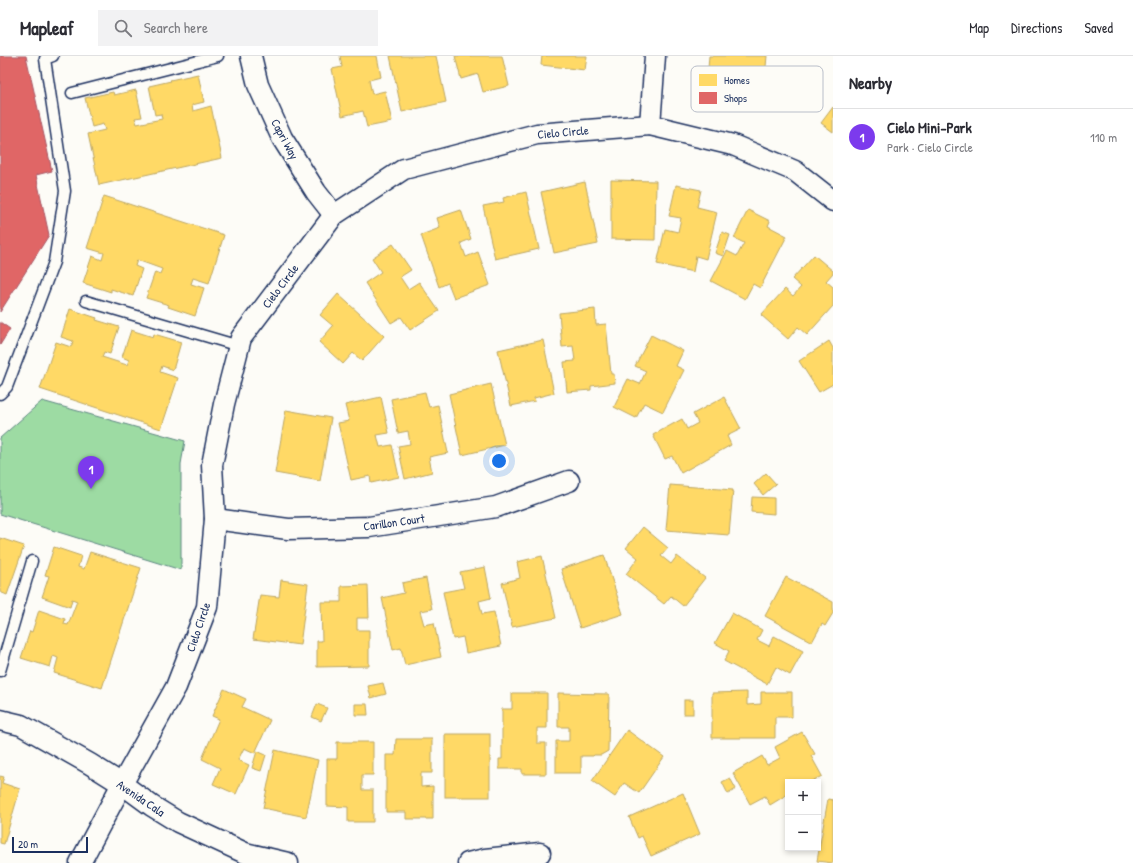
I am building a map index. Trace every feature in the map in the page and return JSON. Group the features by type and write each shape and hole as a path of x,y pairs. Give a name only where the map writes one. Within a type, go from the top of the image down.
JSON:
{"street":[{"name":"Capri Way","path":"251,56 258,85 282,138 316,192 334,215"},
{"path":"650,125 655,56"},
{"name":"Cielo Circle","path":"80,863 176,687 207,607 215,519 212,465 224,404 241,338 334,215 404,170 537,134 650,125 733,145 794,171 833,201"},
{"name":"Carillon Court","path":"215,519 288,529 369,527 496,507 569,481"},
{"name":"Avenida Cala","path":"0,720 21,726 90,764 178,822 245,853 288,863"},
{"path":"468,863 485,859 540,853"}],"lane":[{"path":"0,394 6,387 54,262 65,191 45,59 53,56"},
{"path":"72,93 218,56"},
{"path":"86,301 239,346"},
{"path":"0,672 32,561"}],"green space":[{"path":"42,401 185,441 181,464 181,570 0,514 0,438"}],"building: Homes":[{"path":"340,56 377,56 381,77 369,80 372,94 385,91 392,122 367,127 363,111 342,116 332,69 342,67"},
{"path":"390,56 436,56 446,102 402,112"},
{"path":"455,56 502,56 509,86 483,92 478,74 461,79"},
{"path":"542,56 587,56 585,70 541,65"},
{"path":"709,56 767,56 766,66 708,66"},
{"path":"198,74 204,102 192,105 193,111 211,106 222,158 99,185 88,134 105,130 103,124 92,127 85,98 113,92 114,95 136,90 142,117 135,118 137,124 162,119 161,114 155,115 149,86"},
{"path":"833,107 833,132 821,123"},
{"path":"611,180 656,181 655,240 611,239"},
{"path":"585,182 598,244 554,253 541,192"},
{"path":"676,185 701,190 697,207 717,212 706,259 696,256 693,272 657,264 665,229 678,232 681,218 669,216"},
{"path":"526,192 539,249 495,259 483,206 504,202 503,198"},
{"path":"104,196 224,235 209,283 193,278 191,284 204,288 195,316 168,307 169,305 146,298 155,272 160,274 162,269 137,260 135,266 142,269 133,296 111,289 111,292 83,283 92,256 102,260 104,253 87,248"},
{"path":"461,210 471,239 461,243 466,257 478,252 490,285 454,298 448,283 439,287 421,235 440,228 437,218"},
{"path":"748,210 770,221 768,226 787,236 760,288 753,284 745,299 711,281 727,251 737,256 744,243 734,238"},
{"path":"722,232 730,235 723,256 715,253"},
{"path":"393,244 411,270 400,277 408,289 419,282 439,311 410,330 401,317 391,323 365,283 381,272 372,258"},
{"path":"814,255 833,271 826,281 833,287 833,306 807,335 798,327 788,339 761,315 785,289 793,296 801,287 792,279"},
{"path":"338,294 384,336 362,361 353,353 343,364 319,342 333,326 320,315"},
{"path":"70,309 97,318 96,320 119,327 110,354 104,352 102,357 127,365 129,360 122,357 131,330 153,337 154,334 181,342 173,370 162,366 160,372 178,378 161,429 40,389 56,342 71,347 73,341 61,337"},
{"path":"595,309 596,325 606,324 611,374 614,374 615,383 591,386 591,390 567,392 564,362 575,361 573,346 562,347 559,313"},
{"path":"651,335 683,351 676,366 684,370 663,412 644,403 636,418 614,407 628,379 640,384 646,371 635,366"},
{"path":"543,340 554,393 534,398 535,401 511,406 498,350"},
{"path":"829,341 833,348 833,384 819,392 799,361"},
{"path":"491,384 505,445 462,455 449,394"},
{"path":"425,392 429,407 438,405 448,453 429,457 432,472 405,479 398,446 410,444 408,431 398,433 391,399"},
{"path":"381,397 389,433 377,435 380,447 392,445 399,477 371,483 370,476 351,480 338,423 349,421 345,405"},
{"path":"724,397 741,429 727,436 731,445 681,473 672,456 665,459 653,435 682,419 687,429 698,423 693,414"},
{"path":"286,410 331,418 320,481 275,473"},
{"path":"766,473 776,484 763,495 754,484"},
{"path":"670,485 733,490 729,535 666,530"},
{"path":"752,497 774,498 774,514 751,512"},
{"path":"643,527 668,548 661,556 671,564 677,556 705,578 683,606 671,596 664,604 626,574 638,558 626,548"},
{"path":"0,538 24,546 7,595 0,592"},
{"path":"54,547 81,556 78,567 84,569 90,552 141,568 102,688 54,673 58,658 53,656 50,667 21,658 39,610 65,619 64,624 68,625 77,601 72,599 70,607 42,597 49,576 45,575"},
{"path":"604,555 623,614 580,628 561,569"},
{"path":"542,556 556,618 512,627 502,583 520,578 517,562"},
{"path":"485,567 491,598 479,601 482,614 494,612 501,646 466,653 463,637 453,639 443,592 464,588 460,572"},
{"path":"786,577 833,602 833,613 825,626 822,624 812,642 765,616"},
{"path":"426,578 432,609 420,611 424,625 434,623 441,657 405,665 401,648 393,650 382,598 404,593 402,583"},
{"path":"281,580 308,584 300,645 253,639 260,595 279,597"},
{"path":"368,585 369,618 357,618 357,630 369,630 369,666 317,667 317,641 322,641 321,602 341,602 341,586"},
{"path":"732,613 762,630 757,640 769,646 774,636 803,651 790,675 776,667 767,684 724,661 729,651 715,643"},
{"path":"383,683 386,694 371,698 368,686"},
{"path":"224,689 246,699 242,707 270,720 255,753 244,748 238,760 249,765 236,794 213,784 220,768 202,759 219,719 212,716"},
{"path":"747,692 747,705 761,704 761,692 792,692 792,717 775,717 775,738 712,738 712,693"},
{"path":"512,693 547,693 547,728 537,728 537,743 546,743 546,774 522,774 522,769 499,769 499,759 502,759 502,709 512,709"},
{"path":"558,693 609,694 608,751 601,755 581,756 581,773 556,773 556,741 569,741 569,727 558,727"},
{"path":"684,700 693,700 693,714 684,714"},
{"path":"317,704 327,708 321,721 312,717"},
{"path":"355,704 367,704 368,715 355,715"},
{"path":"627,730 664,757 639,793 624,783 615,797 592,781"},
{"path":"802,732 815,754 811,756 822,776 816,779 785,779 785,796 770,805 765,796 750,804 733,773 762,756 767,765 780,758 775,747"},
{"path":"445,734 490,734 490,797 445,797"},
{"path":"396,739 432,739 432,773 421,773 421,787 433,786 433,819 406,819 406,812 386,812 386,755 395,755"},
{"path":"337,742 373,742 373,775 362,775 362,790 373,790 373,822 348,822 348,807 327,806 327,759 337,759"},
{"path":"275,750 318,760 306,817 263,808"},
{"path":"257,751 266,755 261,771 252,768"},
{"path":"0,776 4,777 2,783 20,789 4,844 0,843"},
{"path":"730,778 736,789 728,794 722,782"},
{"path":"683,793 700,834 651,856 642,836 638,838 629,817"},
{"path":"828,799 833,800 833,863 817,861 819,851 821,851 821,838"}],"building: Shops":[{"path":"0,56 26,56 52,171 36,175 49,235 0,312"},
{"path":"0,322 10,329 0,345"}],"place":[{"name":"Cielo Mini-Park","path":"91,489"}]}
